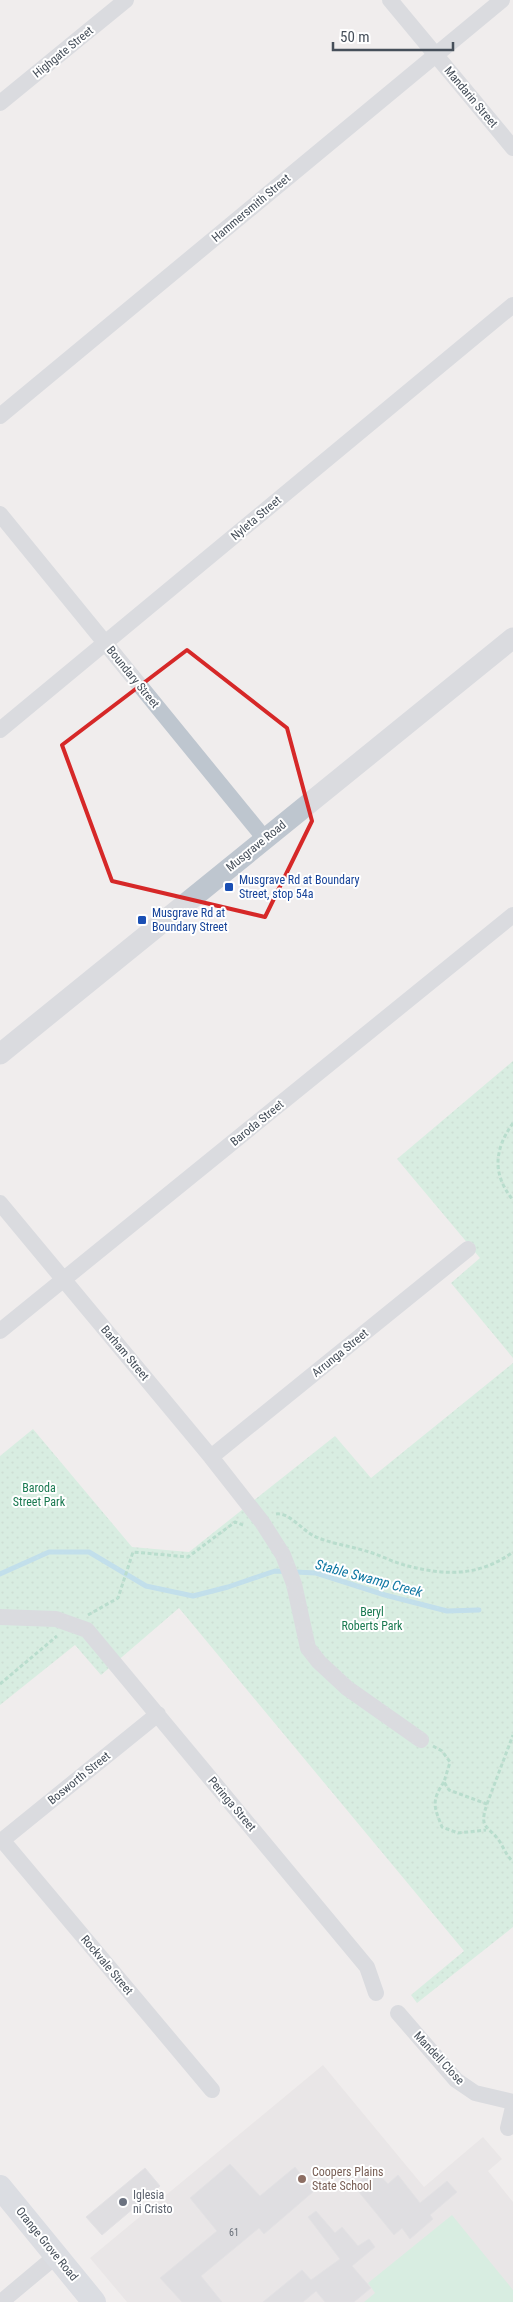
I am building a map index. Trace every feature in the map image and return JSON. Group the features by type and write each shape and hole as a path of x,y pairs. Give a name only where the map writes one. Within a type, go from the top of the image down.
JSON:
{"main road":[{"name":"Orange Grove Road","path":"0,2187 94,2302"}],"street":[{"name":"Highgate Street","path":"0,103 126,0"},
{"name":"Mandarin Street","path":"390,0 513,148"},
{"name":"Hammersmith Street","path":"0,416 502,0"},
{"name":"Nyleta Street","path":"0,730 513,305"},
{"name":"Boundary Street","path":"0,514 266,839"},
{"name":"Musgrave Road","path":"0,1054 513,638"},
{"name":"Baroda Street","path":"0,1331 513,915"},
{"name":"Barham Street","path":"0,1203 262,1522 283,1555 294,1584 308,1648 319,1662 347,1688 421,1740"},
{"name":"Arrunga Street","path":"211,1458 468,1249"},
{"path":"0,1617 56,1618 78,1621"},
{"name":"Peringa Street","path":"78,1621 158,1714 367,1967 376,1993"},
{"name":"Bosworth Street","path":"1,1841 158,1714"},
{"name":"Rockvale Street","path":"1,1841 212,2090"},
{"name":"Mandell Close","path":"398,2013 456,2080 475,2093 513,2102"},
{"path":"508,2128 513,2107"},
{"path":"1,2302 56,2256"}],"path":[{"path":"513,1123 503,1137 496,1163 503,1187 513,1200"},
{"path":"78,1621 118,1598 132,1552 188,1557 235,1522 254,1529 274,1514 280,1513 289,1517 304,1531 323,1540 369,1552 408,1566 452,1573 481,1570 513,1552"},
{"path":"0,1684 53,1638 61,1634"},
{"path":"513,1735 483,1815 486,1830 499,1840 506,1854 513,1862"},
{"path":"421,1740 442,1751 450,1762 444,1782 436,1793 434,1806 442,1826 458,1832 486,1830"},
{"path":"444,1782 449,1790 487,1804"}],"highlighted area":[{"path":"187,650 287,728 312,821 265,917 112,881 62,745"}],"shaded area":[{"name":"Coopers Plains State School","path":"323,2065 424,2187 483,2137 502,2159 488,2171 513,2202 513,2302 127,2302 90,2258"}],"green space":[{"path":"513,1061 513,1358 451,1283 480,1258 397,1159"},
{"name":"Beryl Roberts Park","path":"513,1363 513,1927 417,2003 411,1995 464,1951 179,1608 101,1675 75,1645 0,1705 0,1456 33,1429 132,1547 189,1552 335,1436 371,1478"},
{"path":"452,2215 513,2290 513,2302 364,2302 375,2293 368,2283"}],"building":[{"path":"230,2164 260,2196 295,2167 314,2191 264,2234 259,2228 201,2276 222,2302 182,2302 160,2278 217,2231 190,2198"},
{"name":"Iglesia ni Cristo","path":"145,2168 160,2186 102,2235 86,2217"},
{"path":"374,2169 388,2184 398,2175 420,2203 447,2181 457,2192 430,2215 433,2219 410,2239 402,2228 394,2235 354,2186"},
{"path":"316,2211 335,2233 342,2227 358,2246 369,2239 375,2247 352,2266 371,2288 354,2302 325,2302 316,2291 303,2302 263,2302 302,2270 311,2280 340,2259 308,2217"}],"waterway":[{"name":"Stable Swamp Creek","path":"0,1574 49,1552 89,1552 146,1586 193,1596 228,1587 275,1571 316,1573 385,1595 447,1611 479,1610"}],"place":[{"name":"Musgrave Rd at Boundary Street, stop 54a","path":"229,887"},
{"name":"Musgrave Rd at Boundary Street","path":"142,920"},
{"name":"Coopers Plains State School","path":"302,2179"},
{"name":"Iglesia ni Cristo","path":"123,2202"}],"park label":[{"name":"Baroda Street Park","path":"39,1495"}]}
